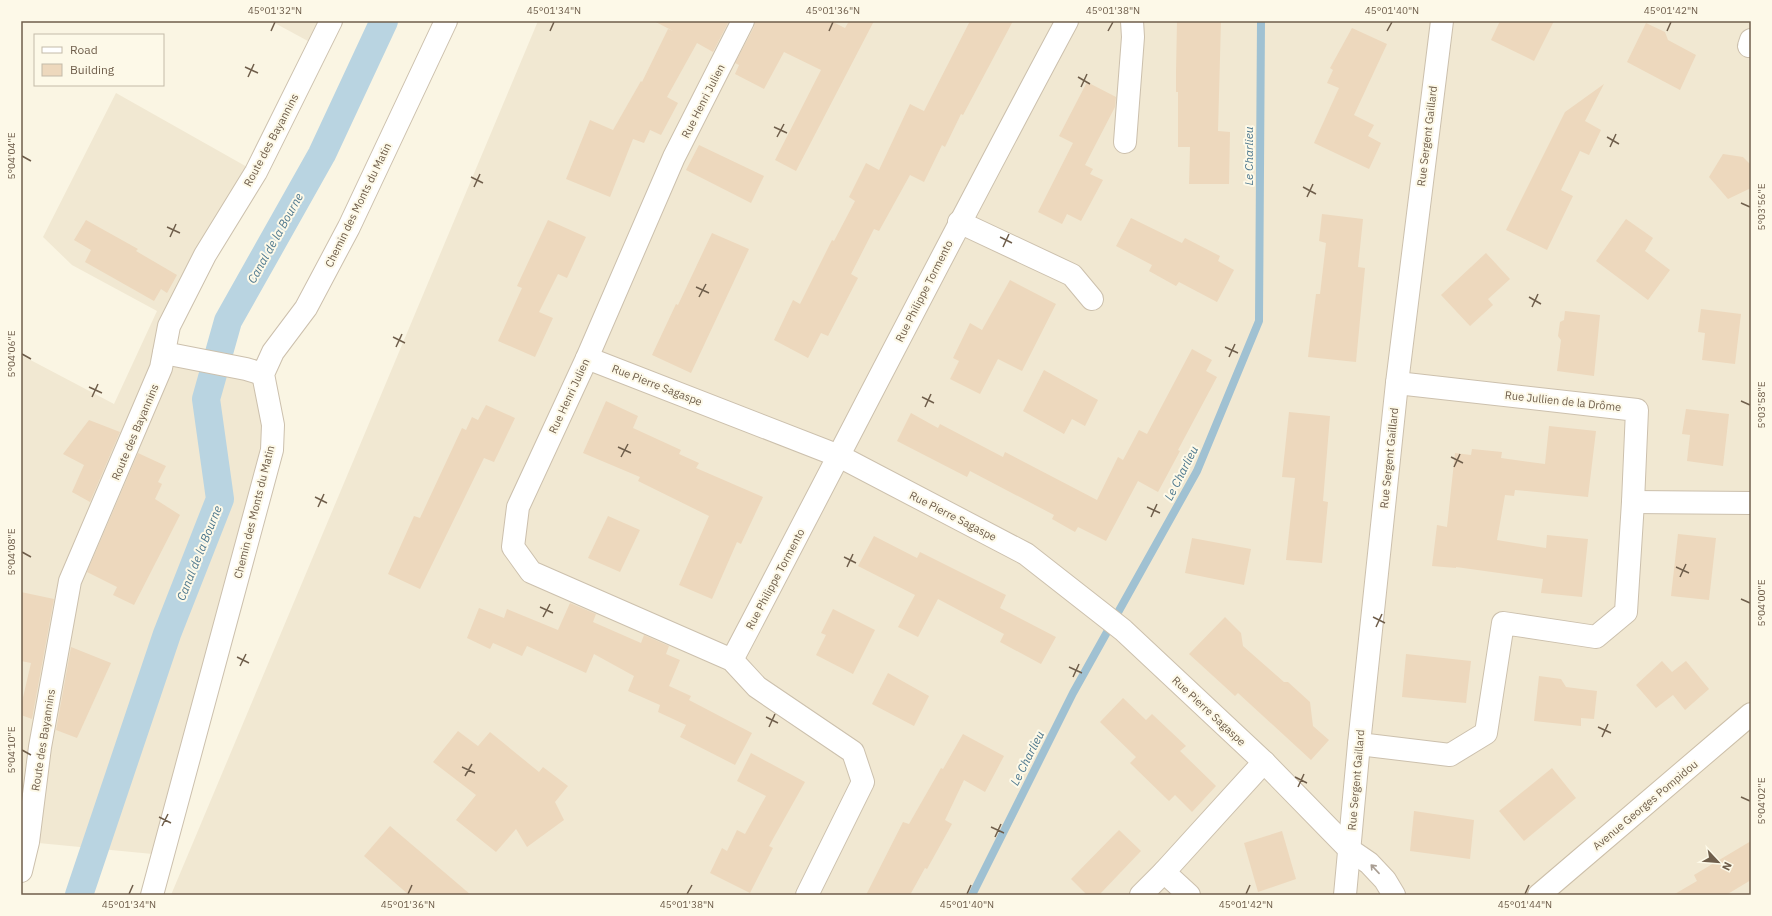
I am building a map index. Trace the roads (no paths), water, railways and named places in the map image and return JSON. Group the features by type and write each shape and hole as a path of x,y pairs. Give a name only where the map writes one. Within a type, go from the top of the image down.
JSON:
{"street":[{"name":"Route des Bayannins","path":"21,872 28,842 40,746 70,581 161,368 174,356 170,326 202,261 256,172 331,21"},
{"name":"Chemin des Monts du Matin","path":"152,895 272,450 273,425 255,372 273,352 306,308 349,227 446,21"},
{"name":"Rue Henri Julien","path":"732,660 531,572 513,547 518,507 587,358 674,157 743,21"},
{"name":"Rue Philippe Tormento","path":"732,660 959,222 1067,21"},
{"path":"1125,142 1133,37 1132,21"},
{"name":"Rue Sergent Gaillard","path":"1345,895 1359,744 1397,383 1442,21"},
{"path":"959,222 1072,275 1092,299"},
{"path":"174,356 255,372"},
{"name":"Rue Pierre Sagaspe","path":"587,358 839,456 1026,554 1123,630 1264,762 1350,850 1369,863 1385,880 1394,895"},
{"name":"Rue Jullien de la Drôme","path":"1359,744 1450,756 1486,733 1503,623 1596,637 1626,612 1637,410 1397,383"},
{"path":"1633,502 1751,504"},
{"path":"732,660 757,687 853,752 863,782 807,895"},
{"name":"Avenue Georges Pompidou","path":"1539,895 1751,714"},
{"path":"1140,895 1164,872 1264,762"},
{"path":"1164,872 1189,895"}],"waterway":[{"name":"Canal de la Bourne","path":"79,895 167,634 220,499 206,399 228,321 322,154 384,21"},
{"name":"Le Charlieu","path":"972,895 1073,693 1197,471 1259,321 1261,21"}]}
